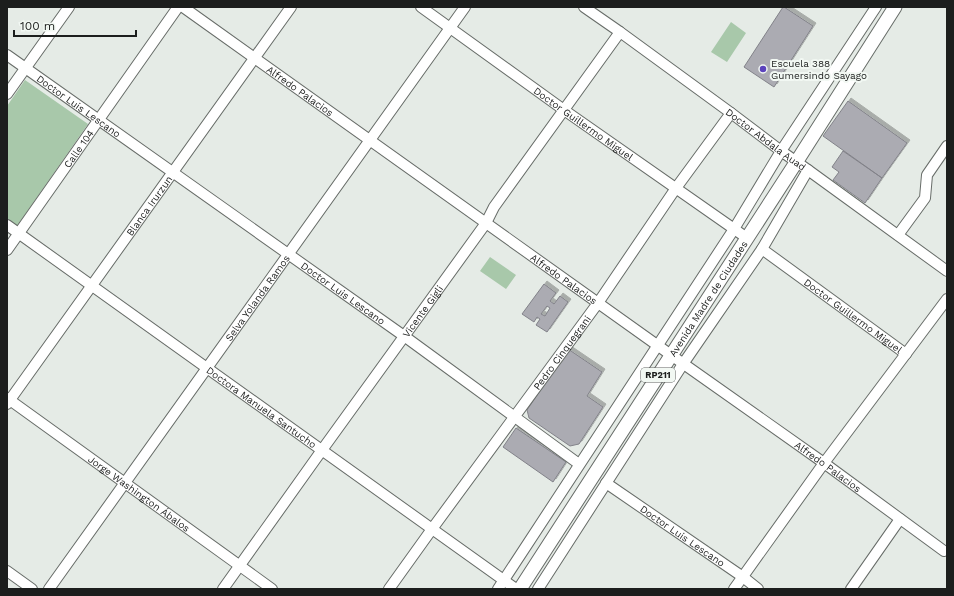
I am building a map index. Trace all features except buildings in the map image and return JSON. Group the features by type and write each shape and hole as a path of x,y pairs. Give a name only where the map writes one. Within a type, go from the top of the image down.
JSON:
{"main road":[{"name":"Avenida Madre de Ciudades","path":"520,589 895,7"}],"street":[{"path":"7,94 69,7"},
{"name":"Calle 104","path":"7,250 178,7"},
{"name":"Alfredo Palacios","path":"183,7 657,346 824,463 944,551"},
{"name":"Blanca Irurzun","path":"8,400 291,7"},
{"name":"Doctor Guillermo Miguel","path":"420,7 747,238"},
{"name":"Selva Yolanda Ramos","path":"49,589 465,7"},
{"name":"Doctor Abdala Auad","path":"584,7 731,112 947,271"},
{"path":"498,589 734,229 782,151 876,7"},
{"name":"Vicente Gigli","path":"223,589 486,223 494,207 620,32"},
{"name":"Doctor Luis Lescano","path":"7,54 404,336 580,464"},
{"name":"Pedro Cinquegrani","path":"389,589 432,528 598,303 676,188 731,112"},
{"path":"898,235 925,198 927,175 947,146"},
{"path":"538,589 683,364 762,249 808,170"},
{"name":"Doctora Manuela Santucho","path":"7,225 516,589"},
{"name":"Doctor Guillermo Miguel","path":"762,249 906,354"},
{"path":"734,589 824,463 947,299"},
{"name":"Jorge Washington Ábalos","path":"8,400 272,589"},
{"name":"Doctor Luis Lescano","path":"606,483 743,577 758,589"},
{"path":"851,589 900,519"},
{"path":"7,572 32,589"}],"green space":[{"path":"731,22 746,33 727,62 711,52"},
{"path":"25,80 88,124 17,226 7,219 7,106"},
{"path":"490,257 516,275 506,289 480,271"}],"place":[{"name":"Escuela 388 Gumersindo Sayago","path":"763,69"}]}
